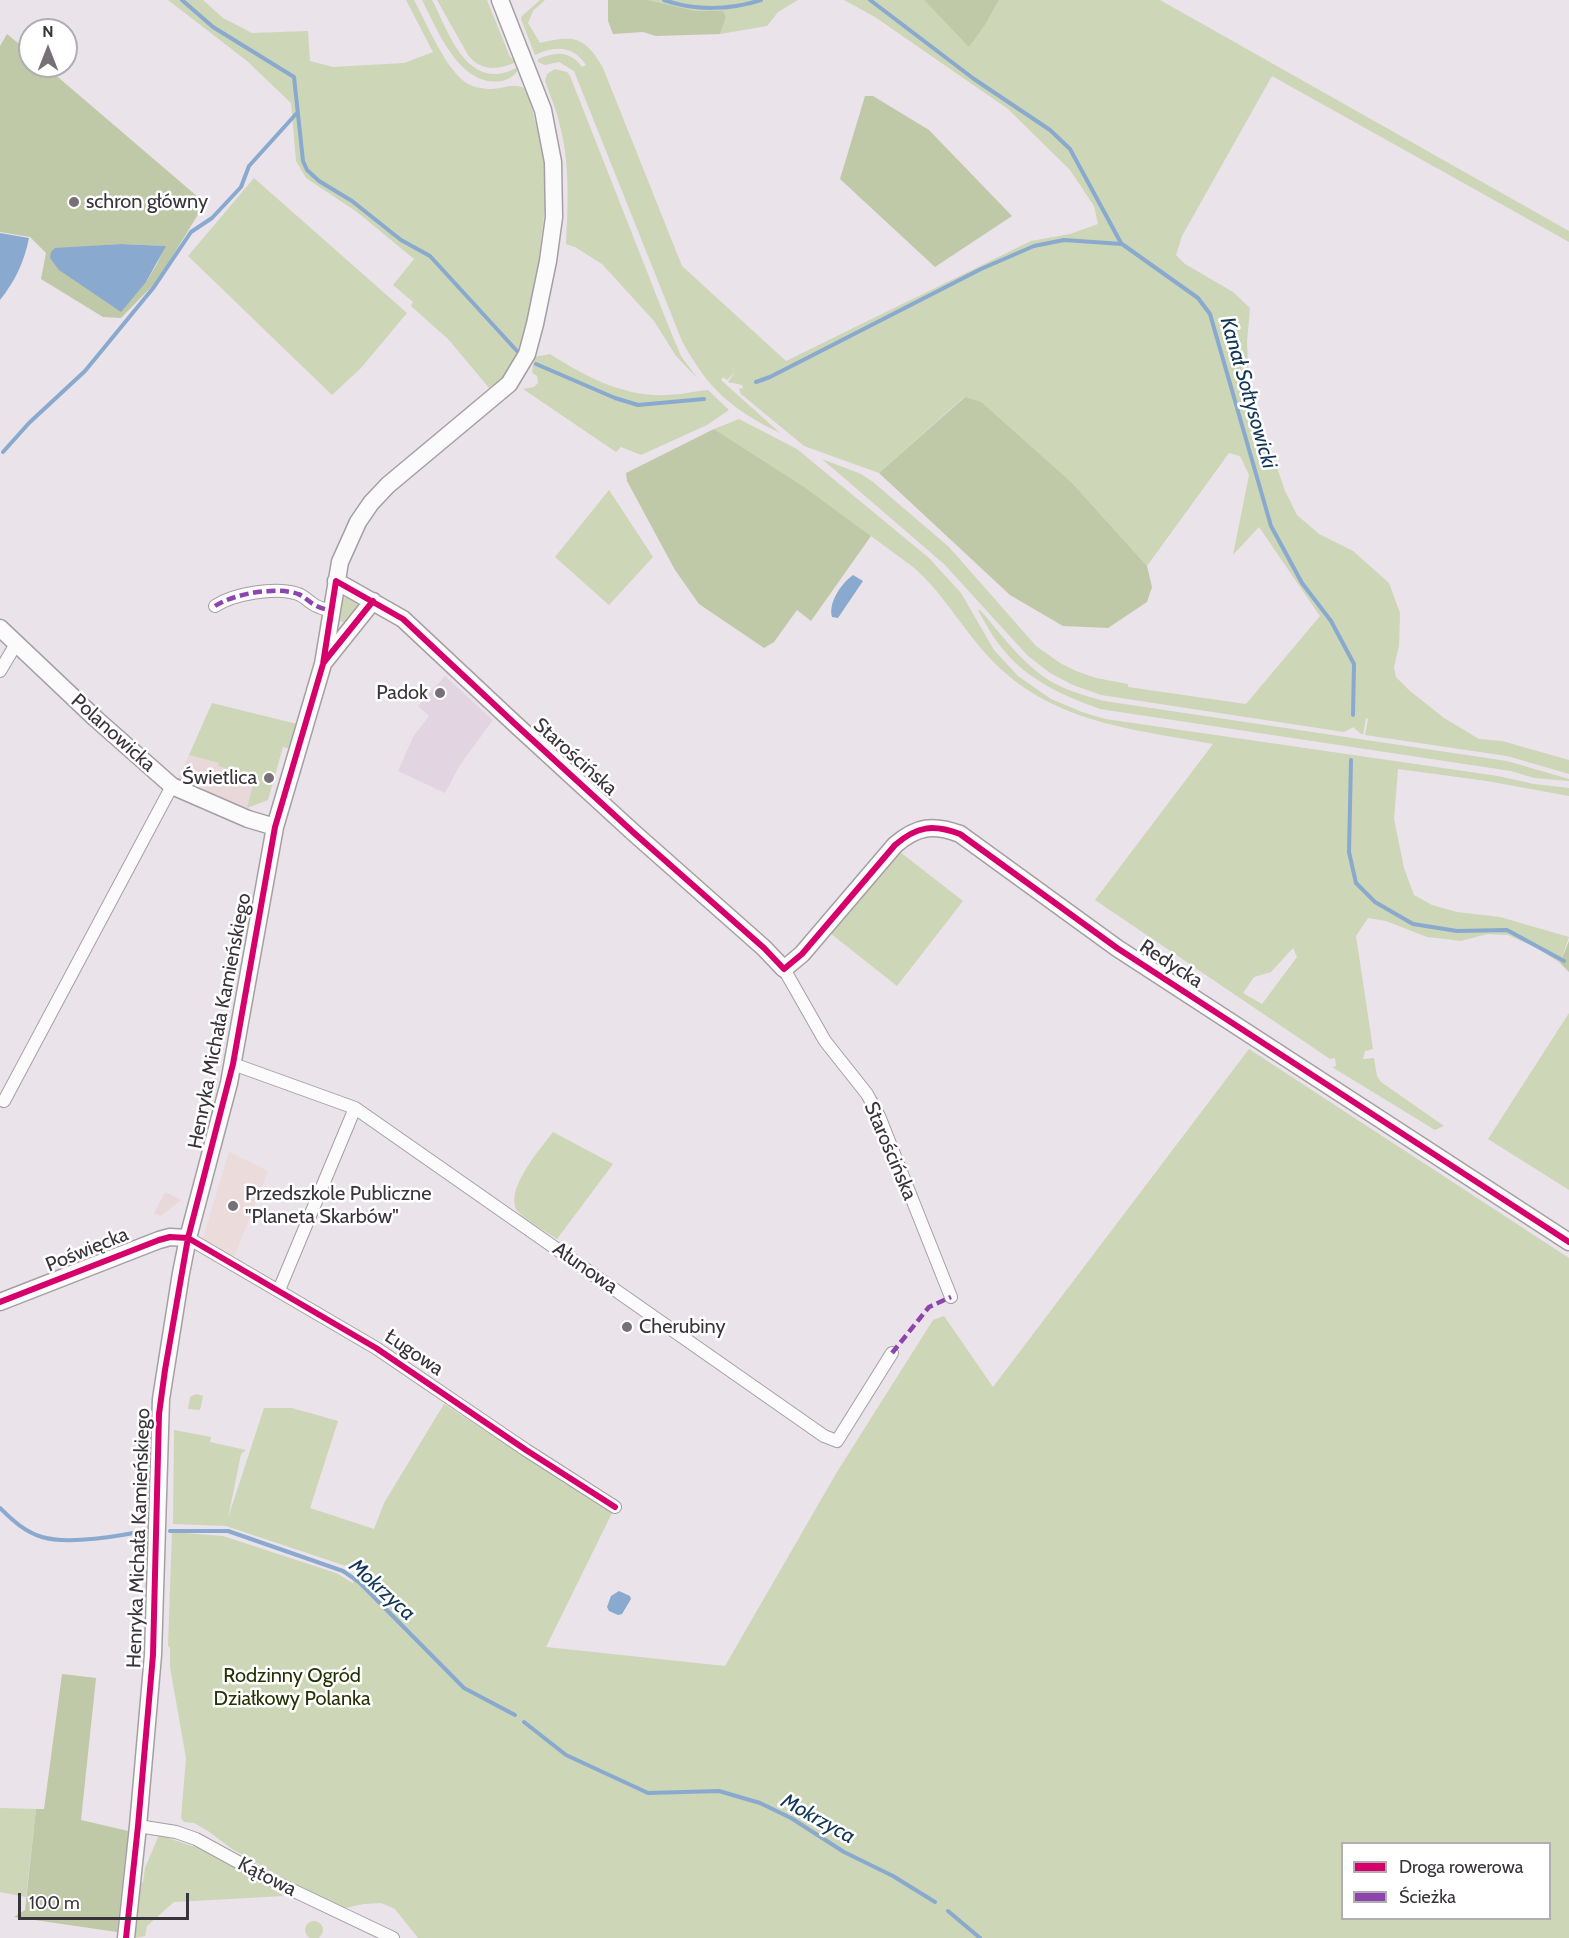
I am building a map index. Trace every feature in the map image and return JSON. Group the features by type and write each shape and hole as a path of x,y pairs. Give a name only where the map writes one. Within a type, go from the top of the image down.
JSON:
{"street":[{"name":"Henryka Michała Kamieńskiego","path":"126,1938 153,1655 160,1399 188,1238 233,1064 275,827 322,664 336,581 344,551 358,522 371,503 387,485 509,384 527,354 540,297 551,239 555,189 553,162 543,110 500,0"},
{"name":"Starościńska","path":"336,581 404,619 514,723 764,948 784,969 825,1041 867,1094 879,1116 951,1297"},
{"path":"215,606 225,599 282,591 295,592 319,607 331,611"},
{"path":"322,664 373,601"},
{"name":"Polanowicka","path":"0,628 172,786 228,811 275,827"},
{"path":"0,671 16,644"},
{"path":"4,1101 172,786"},
{"name":"Redycka","path":"784,969 802,954 895,845 908,833 927,828 942,828 960,834 1127,955 1569,1242"},
{"name":"Ałunowa","path":"233,1064 355,1108 824,1436 837,1441 892,1353"},
{"path":"279,1290 355,1108"},
{"name":"Poświęcka","path":"0,1302 159,1240 170,1237 188,1238"},
{"name":"Ługowa","path":"188,1238 376,1348 526,1450 615,1507"},
{"name":"Kątowa","path":"138,1826 176,1832 196,1839 269,1879 393,1938"}],"shaded area":[{"path":"445,676 493,720 460,765 445,793 398,771 413,737 429,716 418,706"},
{"path":"189,755 219,763 255,777 247,808 200,792 178,779"},
{"name":"Przedszkole Publiczne \"Planeta Skarbów\"","path":"229,1152 268,1171 234,1258 202,1241"},
{"path":"165,1192 181,1200 161,1216 154,1213"}],"green space":[{"path":"168,0 203,0 223,18 252,33 308,31 310,61 333,67 404,63 433,52 406,0 414,0 443,56 465,82 484,89 518,86 527,90 545,158 546,199 536,283 523,344 512,368 496,386 489,388 449,340 411,306 413,302 393,285 414,259 357,212 306,178 296,161 291,103 247,61"},
{"path":"422,0 432,0 456,47 473,67 496,74 519,67 516,72 510,78 502,81 487,81 474,76 462,67 443,41"},
{"path":"437,0 487,0 510,57 516,62 503,67 490,68 473,61"},
{"path":"540,0 545,0 533,11 528,23 540,43 561,39 577,41 590,49 603,68 682,266 786,361 1031,241 1070,234 1098,224 1094,206 1070,170 1008,109 875,17 844,0 924,0 969,46 985,25 999,0 1160,0 1569,231 1569,242 1272,76 1182,236 1176,255 1185,264 1233,292 1250,308 1247,342 1249,385 1285,491 1297,515 1319,534 1353,551 1389,583 1400,613 1399,646 1394,667 1396,677 1444,718 1479,739 1502,741 1569,760 1569,774 1507,756 1365,735 1368,719 1366,718 1363,735 1354,727 1344,732 1101,695 1073,685 1050,673 1028,656 944,564 822,459 861,474 873,482 949,547 1036,646 1060,663 1096,678 1128,684 1128,687 1246,704 1320,616 1259,527 1233,555 1249,475 1240,456 1229,453 1147,566 1073,484 964,397 879,473 804,446 741,394 739,389 743,388 742,385 728,382 735,372 727,380 723,377 721,380 780,433 734,406 701,372 682,341 574,71 559,62 545,65 538,62 538,59 562,54 577,61 582,67 586,65 581,58 563,49 549,50 535,55 521,19"},
{"path":"608,0 648,0 696,11 723,11 726,17 720,34 656,36 643,32 613,34 608,21"},
{"path":"648,0 798,0 778,12 767,26 720,34 726,17 722,11 696,11"},
{"path":"924,0 999,0 969,47"},
{"path":"7,34 18,43 18,78 59,78 205,203 158,280 121,318 103,317 41,279 46,253 30,237 0,232 0,46","holes":["121,244 165,246 146,282 55,249"]},
{"path":"555,69 567,72 570,76 681,356 698,379 676,356 654,321 602,264 566,244 567,169 559,120 545,81 547,74"},
{"path":"865,96 873,96 929,130 1012,216 935,267 840,179"},
{"path":"254,178 407,313 361,368 332,395 188,256"},
{"path":"550,354 605,384 635,393 671,395 708,390 729,410 707,425 641,455 621,447 616,452 523,389 534,387 538,383 537,376 532,373 534,357"},
{"path":"965,397 981,402 1073,484 1147,566 1152,587 1147,602 1108,628 1063,626 1010,595 879,473"},
{"path":"739,419 797,449 929,558 961,593 994,650 1018,676 1051,699 1105,719 1569,788 1569,796 1487,781 1398,769 1394,819 1404,868 1414,895 1432,905 1457,912 1500,917 1569,937 1560,963 1537,948 1508,935 1487,934 1461,941 1427,937 1386,921 1368,918 1356,936 1373,1049 1365,1051 1363,1059 1374,1058 1377,1076 1381,1082 1444,1126 1435,1130 1332,1067 1336,1066 1335,1058 1330,1059 1095,900 1213,744 1102,722 1050,703 1026,689 991,659 937,592 913,567 803,486 714,429","holes":["1293,948 1297,957 1262,1004 1243,993 1254,977 1271,972"]},
{"path":"714,429 803,486 871,536 811,621 797,610 774,642 764,648 699,604 675,570 627,481 626,473"},
{"path":"609,490 653,557 609,605 555,557"},
{"path":"342,598 347,598 358,605 345,623 338,620"},
{"path":"980,610 1013,649 1041,675 1064,688 1104,701 1507,761 1569,779 1569,781 1534,778 1511,771 1100,709 1071,698 1031,676 1008,655 995,639 978,611"},
{"path":"212,703 297,724 291,749 283,747 268,800 247,808 255,777 218,766 219,763 189,755"},
{"path":"900,852 963,901 897,986 830,933"},
{"path":"1569,941 1569,972 1560,963"},
{"path":"1569,1013 1569,1190 1488,1139"},
{"name":"Rodzinny Ogród Działkowy Polanka","path":"1249,1049 1569,1258 1569,1938 418,1938 395,1909 381,1903 345,1908 292,1883 232,1849 208,1831 194,1823 184,1822 181,1818 186,1758 168,1646 172,1532 223,1536 336,1573 353,1583 358,1570 226,1526 173,1524 174,1430 211,1437 210,1442 246,1450 241,1454 228,1518 264,1408 292,1408 338,1421 310,1508 374,1529 384,1503 444,1404 612,1513 546,1647 725,1666 837,1472 933,1320 944,1316 993,1387"},
{"path":"553,1132 613,1164 557,1239 523,1216 516,1209 514,1200 526,1169"},
{"path":"196,1394 203,1396 200,1410 188,1409 190,1397"},
{"path":"62,1674 96,1678 81,1820 128,1831 117,1932 14,1917 25,1910 36,1809 44,1809"},
{"path":"0,1808 36,1809 26,1897 0,1892"},
{"path":"159,1835 210,1852 284,1896 174,1902 147,1926 145,1936 135,1938 141,1883"},
{"path":"314,1921 320,1924 323,1930 320,1936 314,1939 308,1936 305,1930 308,1924"}],"water":[{"path":"0,233 29,238 18,271 0,300"},
{"path":"121,244 166,246 146,282 121,312 59,270 50,258 55,248"},
{"path":"853,575 863,581 838,618 832,617 832,605 837,593"},
{"path":"619,1591 630,1596 631,1599 622,1614 618,1615 609,1611 607,1607 611,1596"}],"waterway":[{"name":"Kanał Sołtysowicki","path":"182,0 213,27 294,77 303,161 307,170 319,181 352,201 401,240 430,256 517,351"},
{"path":"664,0 688,6 713,8 737,6 761,0"},
{"path":"870,0 974,79 1050,130 1070,149 1121,243"},
{"path":"3,452 29,423 85,371 154,287 191,232 212,218 241,187 249,166 296,114"},
{"name":"Kanał Sołtysowicki","path":"756,382 770,377 981,269 1034,246 1064,240 1122,244 1198,298 1210,314 1271,526 1302,583 1331,621 1354,664 1353,715"},
{"name":"Kanał Sołtysowicki","path":"536,364 615,398 638,405 704,399"},
{"name":"Kanał Sołtysowicki","path":"1351,760 1349,852 1356,883 1375,902 1413,924 1457,931 1507,930 1564,961"},
{"name":"Mokrzyca","path":"0,1508 24,1529 53,1539 95,1539 148,1530"},
{"name":"Mokrzyca","path":"170,1531 228,1531 343,1571 359,1582 464,1688 515,1715"},
{"name":"Mokrzyca","path":"524,1722 566,1755 648,1793 719,1791 760,1803 791,1818 844,1852 893,1876 935,1902"},
{"path":"948,1911 980,1938"}],"marked path":[{"path":"215,606 232,598 255,592 278,591 298,594 315,605 331,611"},
{"path":"892,1353 929,1307 951,1297"}],"cycle path":[{"path":"126,1938 153,1655 159,1414 165,1370 188,1238 233,1064 275,827 323,664 336,581 403,619 634,833 764,948 784,969 802,954 895,845 911,834 926,829 942,829 960,834 1117,948 1569,1242"},
{"path":"324,662 373,601"},
{"path":"0,1302 159,1240 170,1237 188,1238 376,1348 526,1450 615,1507"}],"place":[{"name":"schron główny","path":"74,202"},
{"name":"Padok","path":"440,693"},
{"name":"Świetlica","path":"269,778"},
{"name":"Przedszkole Publiczne \"Planeta Skarbów\"","path":"233,1206"},
{"name":"Cherubiny","path":"627,1327"}]}
